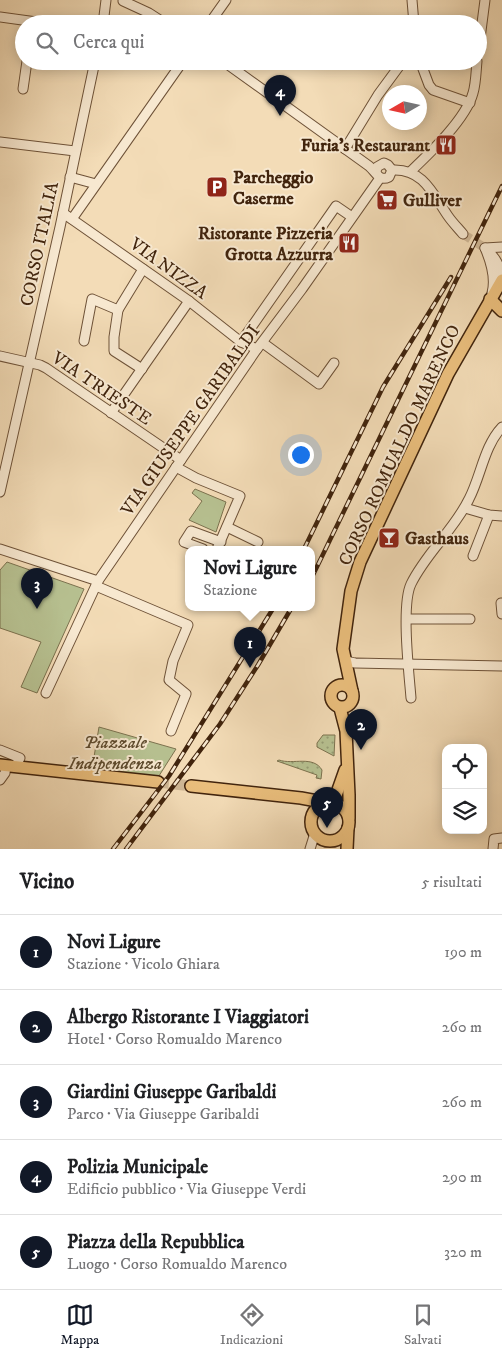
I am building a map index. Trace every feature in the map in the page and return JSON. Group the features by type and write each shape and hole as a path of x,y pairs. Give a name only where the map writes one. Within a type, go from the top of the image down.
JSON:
{"main road":[{"name":"CORSO ROMUALDO MARENCO","path":"352,691 343,649 351,591 360,562 445,380 502,280"},
{"path":"490,299 502,311"},
{"name":"CORSO ROMUALDO MARENCO","path":"338,686 346,661"},
{"path":"346,706 334,704 331,698 332,690 338,686 346,686 352,691 354,698 346,706 349,795 347,849"},
{"path":"10,764 158,782"},
{"path":"331,803 347,766"},
{"path":"191,786 331,803 342,808 347,816 348,823 346,830 333,845 315,834 311,824 312,814 320,806 331,803"},
{"path":"295,798 306,805 312,814"}],"street":[{"path":"104,15 106,0 114,3 124,0 152,15"},
{"path":"137,0 149,13"},
{"path":"216,15 226,0"},
{"path":"412,0 413,15"},
{"path":"483,15 485,0"},
{"path":"0,16 15,18"},
{"path":"23,89 26,70"},
{"name":"CORSO ITALIA","path":"0,492 93,70"},
{"path":"72,218 177,70"},
{"path":"235,70 378,172 385,179 389,177 392,170"},
{"path":"345,149 378,95 396,70"},
{"path":"423,70 433,90 470,102"},
{"path":"412,170 451,129 470,102 474,92 476,70"},
{"path":"0,142 76,151"},
{"path":"378,172 386,164 392,170"},
{"path":"392,170 412,170 420,177 449,218 463,234"},
{"name":"VIA GIUSEPPE GARIBALDI","path":"46,692 97,584 260,346 352,217 378,172"},
{"path":"70,177 96,184"},
{"path":"241,342 336,206 352,217"},
{"name":"VIA NIZZA","path":"63,213 189,301 241,342 260,346 320,384 334,364"},
{"path":"485,248 502,247"},
{"path":"485,248 495,257 502,280"},
{"path":"485,248 494,280 490,299"},
{"path":"142,369 114,351 114,337 118,310 143,269"},
{"path":"84,341 92,299 118,310"},
{"path":"111,413 189,301"},
{"name":"VIA TRIESTE","path":"0,356 30,362 46,368 111,413 179,463 196,478 240,496 227,527"},
{"path":"411,698 408,664 407,600 411,585 465,508 492,441 502,427"},
{"path":"465,508 489,515 502,516"},
{"path":"473,556 489,515"},
{"path":"195,546 184,542 191,531 219,546 227,527 258,542"},
{"path":"0,549 97,584 188,625 170,669 169,680 186,694 171,731"},
{"path":"501,603 502,614"},
{"path":"407,619 470,619"},
{"path":"346,661 355,663 502,666 502,660"},
{"path":"0,750 10,764 0,780"},
{"path":"310,849 315,834"},
{"path":"493,849 498,838"}],"green space":[{"path":"195,489 226,502 216,532 189,520 202,501 192,493"},
{"path":"7,562 84,589 37,693 21,687 41,642 0,628 0,570"},
{"name":"Piazzale Indipendenza","path":"99,727 176,749 157,779 92,769"},
{"path":"323,735 335,735 334,756 317,747 317,743"},
{"path":"277,761 308,762 318,765 322,770 321,779 316,778 317,775"}],"tunnel":[{"path":"463,234 485,248"},
{"path":"158,782 191,786"}],"railway":[{"path":"315,571 502,186"},
{"path":"305,546 383,387 451,277"},
{"path":"113,849 169,776 272,611"},
{"path":"126,849 220,724 290,611"}],"place":[{"name":"Polizia Municipale","path":"280,116"},
{"name":"Furia's Restaurant","path":"446,145"},
{"name":"Parcheggio Caserme","path":"217,187"},
{"name":"Gulliver","path":"387,200"},
{"name":"Ristorante Pizzeria Grotta Azzurra","path":"349,243"},
{"name":"Gasthaus","path":"389,538"},
{"name":"Giardini Giuseppe Garibaldi","path":"37,609"},
{"name":"Novi Ligure","path":"250,668"},
{"name":"Albergo Ristorante I Viaggiatori","path":"361,750"},
{"name":"Piazza della Repubblica","path":"327,828"}]}
